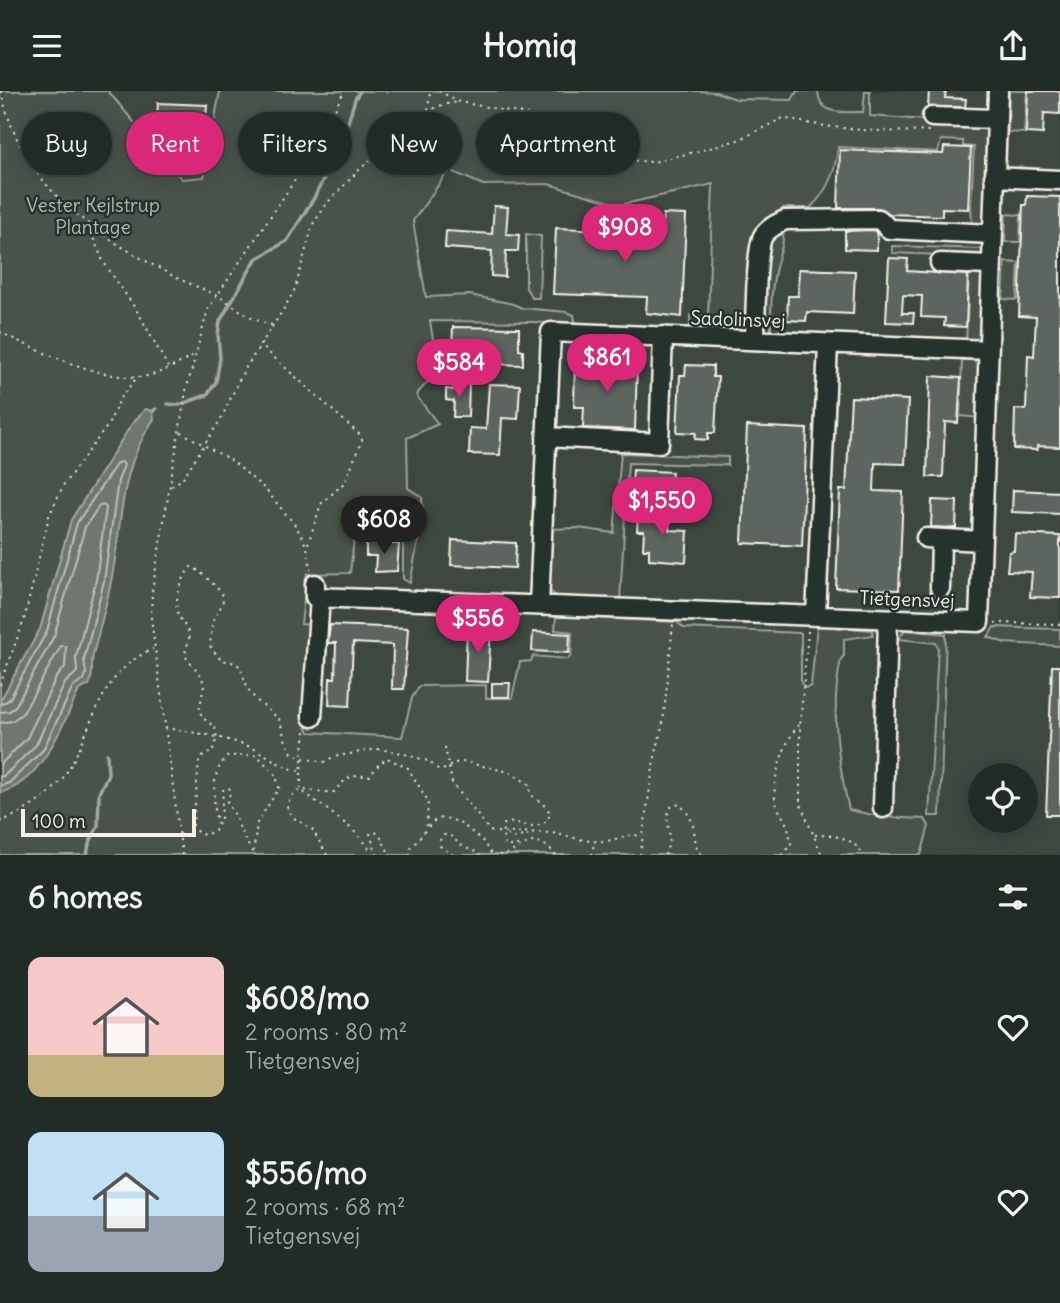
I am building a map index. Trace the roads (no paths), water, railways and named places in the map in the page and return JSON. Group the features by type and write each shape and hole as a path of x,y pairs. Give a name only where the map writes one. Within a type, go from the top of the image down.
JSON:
{"street":[{"name":"Tietgensvej","path":"312,717 318,590 538,605 979,622 998,91"},
{"path":"931,124 996,119"},
{"path":"994,177 1060,180"},
{"path":"755,340 762,237 773,225 785,220 879,219 889,229 992,234"},
{"path":"940,263 991,265"},
{"name":"Sadolinsvej","path":"538,605 551,332 988,350"},
{"path":"546,437 659,443 663,337"},
{"path":"813,616 828,344"},
{"path":"940,588 934,539 982,541"},
{"path":"883,808 888,619"}],"water":[{"path":"145,409 153,411 154,419 142,438 128,478 111,582 92,659 91,680 89,685 79,690 58,735 39,765 15,787 0,793 0,701 40,629 71,520 131,425"}],"waterway":[{"path":"168,404 179,405 207,395 216,382 220,358 220,321 256,259 287,241 314,198 325,176 328,160 346,129 360,91"},
{"path":"87,855 98,826 99,793 108,774 107,754"}],"park label":[{"name":"Vester Kejlstrup Plantage","path":"93,216"}]}
